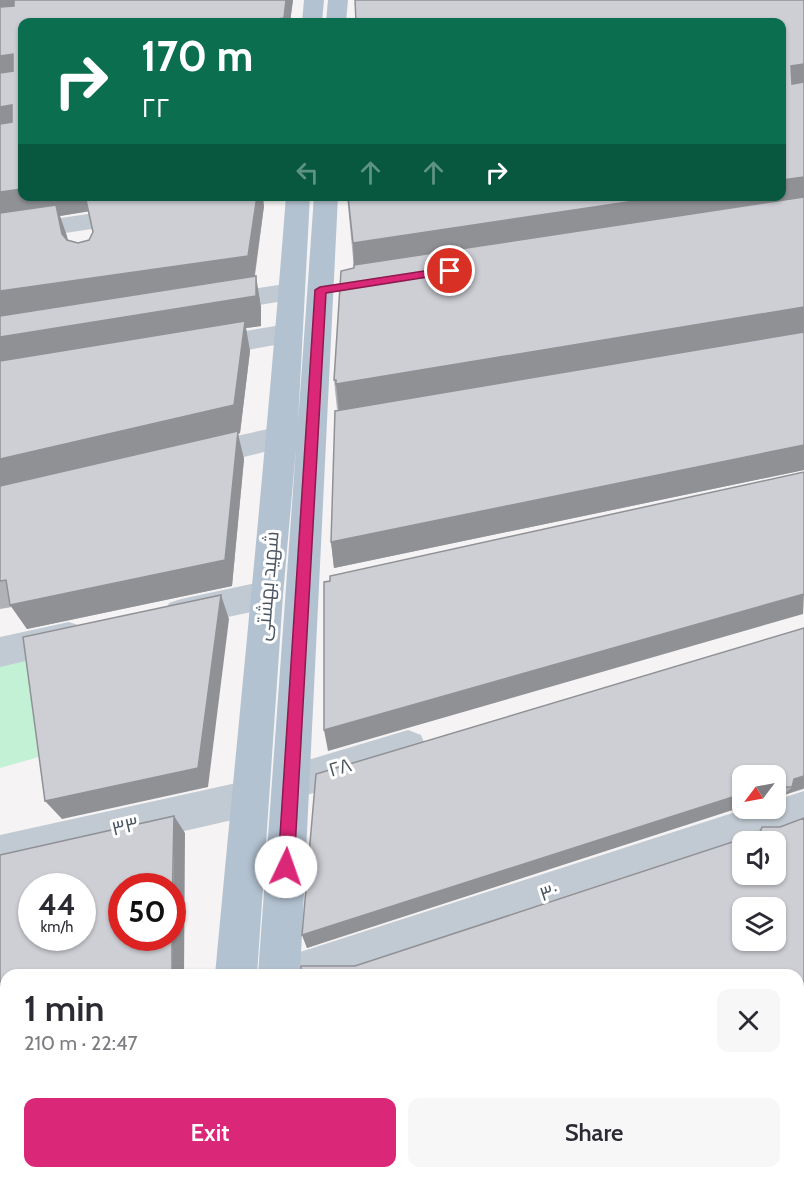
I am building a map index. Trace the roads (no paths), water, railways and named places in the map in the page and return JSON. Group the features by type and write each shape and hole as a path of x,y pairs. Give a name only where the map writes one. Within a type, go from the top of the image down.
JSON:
{"main road":[{"path":"312,18 314,0"},
{"path":"336,18 338,0"},
{"name":"شهید بهشتی","path":"236,969 266,595 310,432 287,334 318,290 299,201"},
{"name":"شهید بهشتی","path":"279,969 291,782 314,589 310,432 326,201"}],"street":[{"path":"0,235 81,233 157,212"},
{"path":"186,308 318,290"},
{"path":"172,353 287,334"},
{"path":"169,463 310,432"},
{"path":"150,620 266,595"},
{"path":"0,652 104,630"},
{"name":"۲۸","path":"291,782 439,738"},
{"name":"۳۳","path":"0,854 250,798"},
{"name":"۳۰","path":"312,969 804,809"}]}
